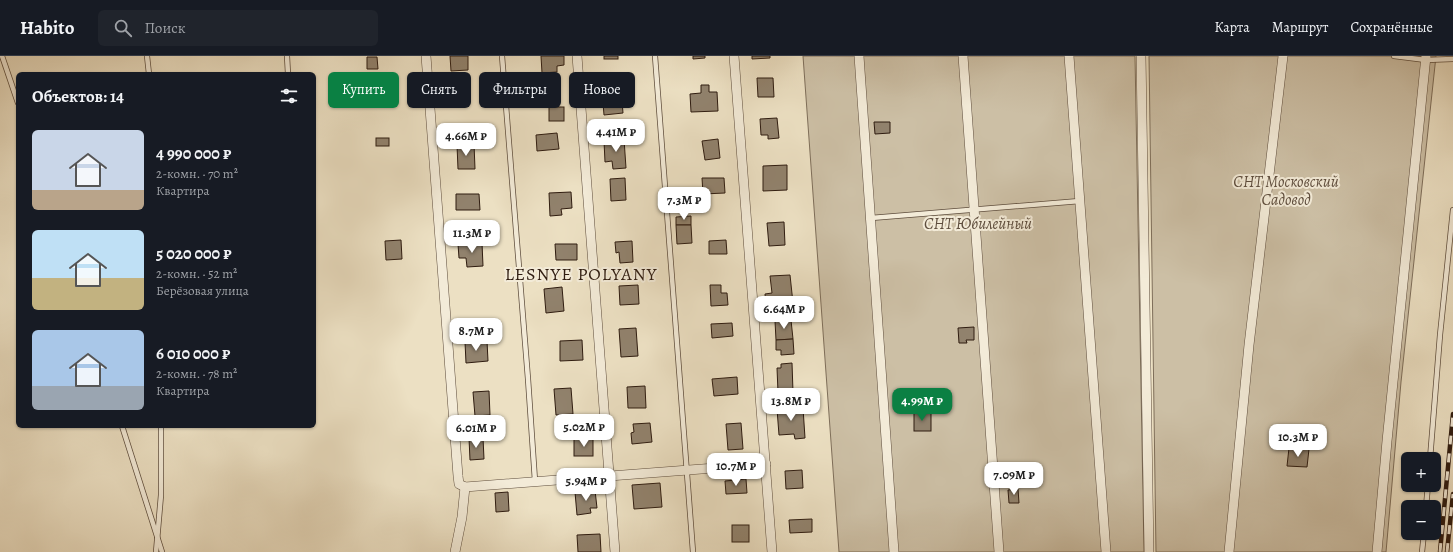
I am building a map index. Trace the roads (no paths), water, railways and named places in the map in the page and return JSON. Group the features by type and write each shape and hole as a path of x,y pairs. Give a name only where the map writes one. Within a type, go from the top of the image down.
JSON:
{"street":[{"path":"426,56 458,476 460,484 465,487 766,464"},
{"path":"577,56 615,552"},
{"path":"734,56 772,552"},
{"path":"859,56 894,552"},
{"path":"963,56 999,552"},
{"path":"1069,56 1106,552"},
{"path":"1141,56 1149,552"},
{"path":"1229,552 1249,345 1282,56"},
{"path":"1378,552 1387,442 1426,58"},
{"path":"455,552 462,517 465,487"}],"lane":[{"path":"2,56 16,97"},
{"path":"147,56 149,72"},
{"path":"287,56 288,72"},
{"path":"502,56 535,481"},
{"path":"655,56 693,552"},
{"path":"1394,56 1453,59"},
{"path":"871,218 1080,201"},
{"path":"1431,452 1440,335 1453,210"},
{"path":"123,428 162,552"},
{"path":"156,552 161,495 160,428"},
{"path":"1422,552 1423,540"}],"railway":[{"path":"1440,552 1453,414"},
{"path":"1447,552 1453,494"}],"district":[{"name":"LESNYE POLYANY","path":"581,274"}],"park label":[{"name":"СНТ Московский Садовод","path":"1286,190"},
{"name":"СНТ Юбилейный","path":"978,223"}]}
